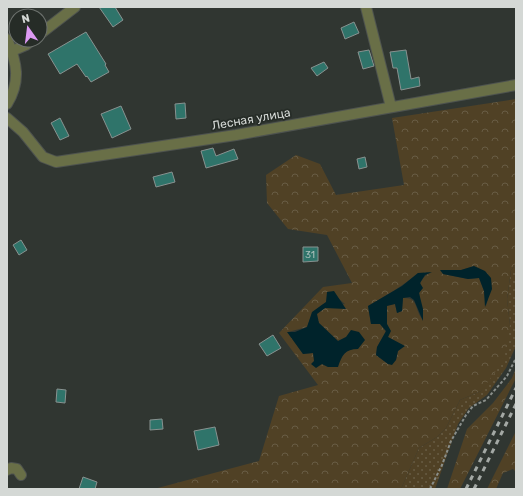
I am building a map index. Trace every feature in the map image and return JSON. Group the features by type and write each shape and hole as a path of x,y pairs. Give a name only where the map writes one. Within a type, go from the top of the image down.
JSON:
{"street":[{"path":"48,28 75,7"},
{"path":"366,7 391,107"},
{"path":"7,39 12,51 17,74 13,94 7,104"},
{"path":"12,51 19,48"},
{"name":"Лесная улица","path":"7,118 23,132 43,157 56,162 236,135 516,85"},
{"path":"7,470 11,468 17,469 21,475"}],"path":[{"path":"430,489 442,465 451,441 466,415 473,406 486,400 507,376 516,358"}],"green space":[{"path":"516,99 516,265 511,270 507,299 510,325 502,363 481,391 460,400 446,428 437,437 419,448 401,489 154,489 259,461 279,396 318,385 279,333 323,287 352,283 327,235 288,229 267,203 266,175 296,155 320,164 336,195 404,185 392,118","holes":["474,266 488,299 486,306 484,291 479,278 468,279 443,274 441,270 461,270","418,273 430,273 424,277 419,288 423,320 414,302 408,298 403,298 402,311 397,313 395,304 387,305 387,324 390,331 388,337 404,346 398,351 396,360 388,364 376,355 377,347 386,332 380,324 371,324 368,306 394,291","338,298 345,304 325,308 316,314 319,323 338,341 346,337 358,349 350,349 328,367 315,361 313,353 303,354 288,332 307,327 315,311 326,303"]},
{"path":"516,265 516,346 506,368 487,395 469,408 458,424 435,489 401,489 419,448 437,437 446,428 460,400 481,391 510,325 507,299 511,270"},
{"path":"516,368 516,378 460,489 447,489 467,429 493,403 512,378"},
{"path":"516,431 516,472 513,469 503,473 496,489 487,489"}],"water":[{"path":"474,266 485,271 491,278 492,289 485,307 484,291 479,278 468,279 443,274 440,270 461,270"},
{"path":"432,272 425,275 420,283 423,288 419,293 423,309 423,321 414,300 410,297 403,298 402,311 397,313 395,304 387,306 387,324 391,331 388,337 405,346 398,351 396,360 392,365 388,364 376,355 377,347 386,331 380,324 371,324 368,306 402,286 418,273"},
{"path":"334,291 346,309 325,308 317,314 319,323 338,341 346,337 351,330 359,332 365,340 358,349 350,350 345,354 338,367 328,367 322,364 316,368 311,364 314,361 313,353 303,354 287,332 295,332 307,327 312,312 326,302 327,292"}],"building":[{"path":"99,7 115,7 123,20 113,27"},
{"path":"354,22 359,33 345,39 341,28"},
{"path":"86,32 106,64 105,65 109,72 91,82 77,64 60,74 48,54"},
{"path":"369,50 374,66 363,69 358,52"},
{"path":"406,50 411,79 419,77 420,86 401,90 397,68 393,68 390,52"},
{"path":"324,62 328,68 317,76 311,68"},
{"path":"185,103 186,118 176,119 175,104"},
{"path":"121,106 131,129 112,138 101,114"},
{"path":"60,118 69,136 60,140 51,123"},
{"path":"213,148 216,156 234,149 238,159 206,168 201,151"},
{"path":"365,157 367,167 359,169 357,159"},
{"path":"172,172 175,182 156,187 153,177"},
{"path":"21,240 27,250 19,255 13,245"},
{"path":"303,247 318,247 318,261 303,262"},
{"path":"273,335 281,348 267,356 259,344"},
{"path":"57,389 66,390 65,403 56,402"},
{"path":"162,419 163,429 150,430 150,420"},
{"path":"215,427 219,445 198,450 194,431"},
{"path":"83,477 97,482 95,489 79,489"}],"railway":[{"path":"466,489 516,388"},
{"path":"474,489 516,404"}]}
